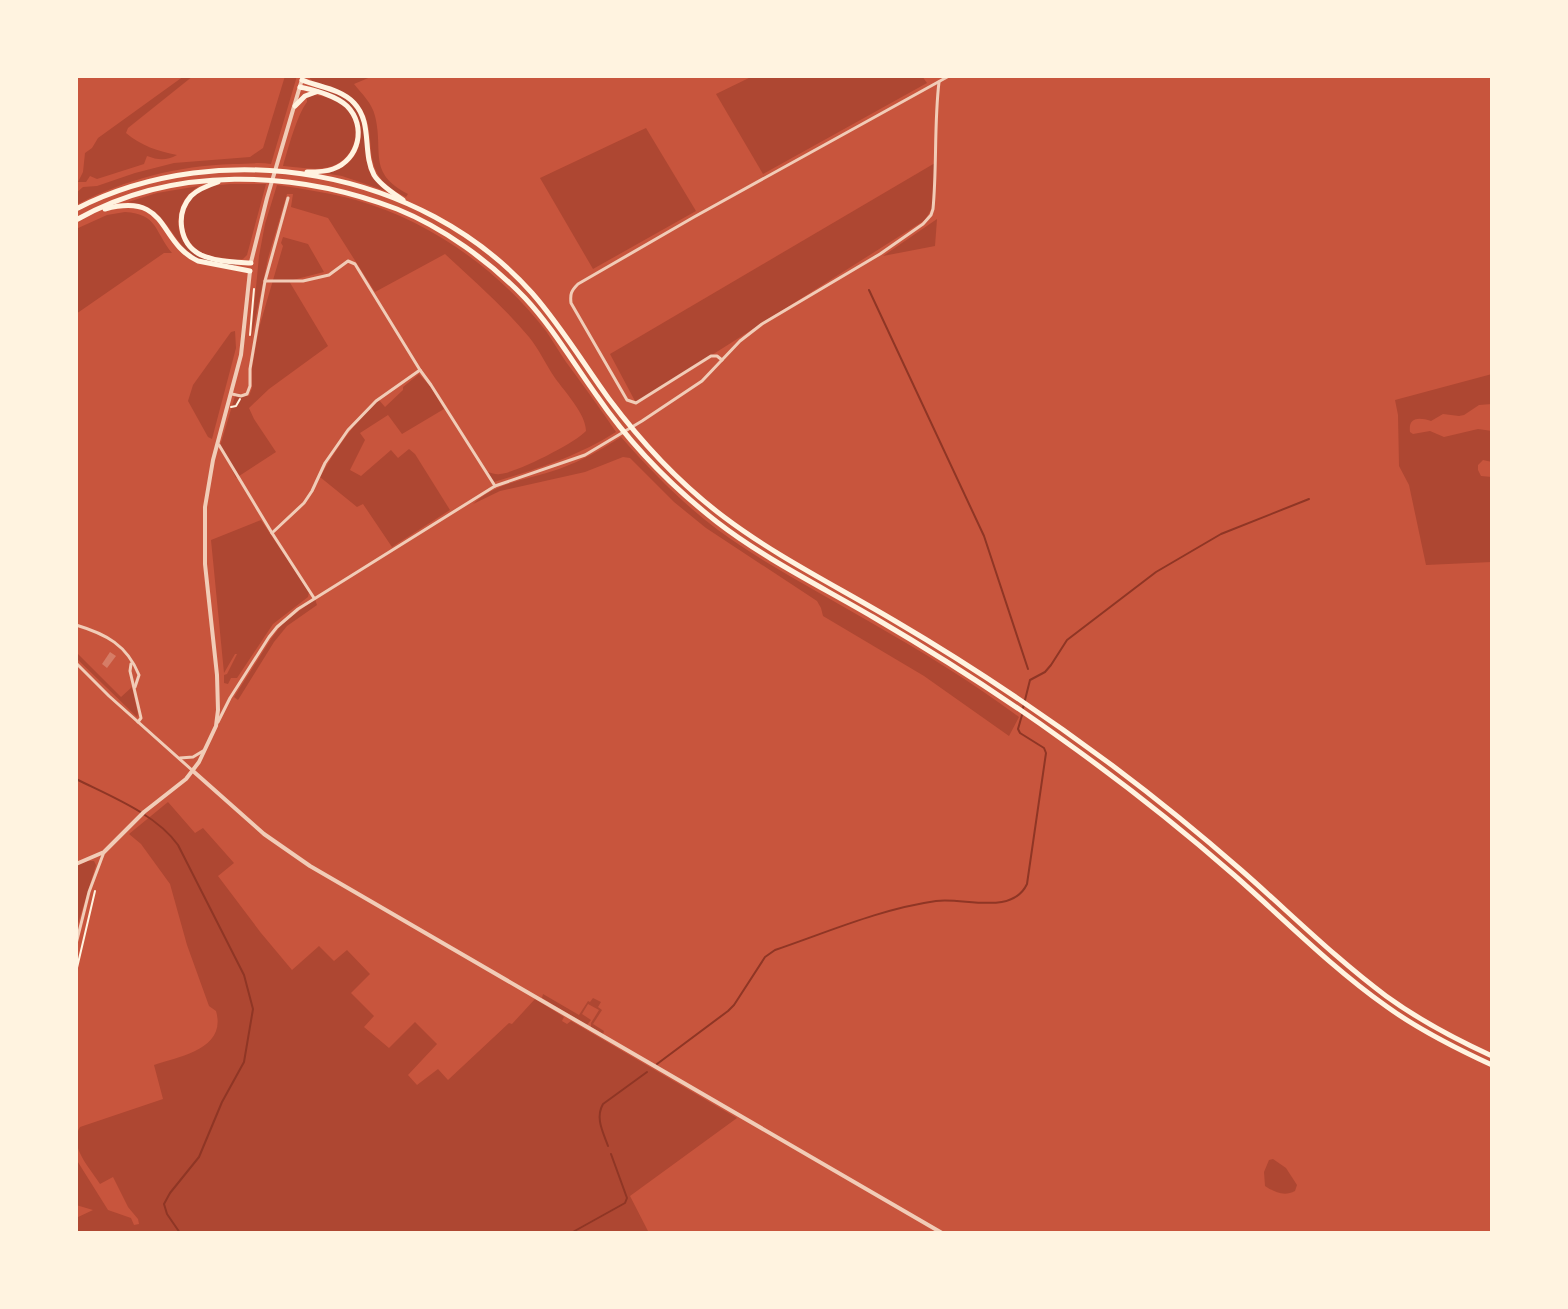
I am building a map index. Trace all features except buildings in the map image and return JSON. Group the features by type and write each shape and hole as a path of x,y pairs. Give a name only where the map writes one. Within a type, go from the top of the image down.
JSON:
{"highway":[{"path":"302,81 349,108 357,122 358,139 354,152 345,162 332,170 303,173"},
{"path":"302,81 335,91 353,102 366,127 374,175 410,205 474,241 531,291 639,438 701,498 758,540 937,645 1033,708 1175,814 1384,995 1438,1029 1492,1056"},
{"path":"295,106 305,96 317,92"},
{"path":"76,209 145,182 230,168 303,173 345,182 410,205"},
{"path":"76,220 149,191 199,181 249,178 338,191 397,209 437,229 485,262 525,298 632,442 691,501 721,525 1017,707 1160,813 1381,1003 1431,1035 1492,1065"},
{"path":"226,179 206,186 190,198 181,215 182,232 187,243 202,255 251,263"},
{"path":"88,213 121,205 141,207 157,216 191,257 250,271"}],"street":[{"path":"722,360 717,356 706,358 636,403 630,403 571,303 572,291 578,284 694,217 949,76"},
{"path":"216,726 218,695 205,547 206,492 244,339 251,263 279,154 302,81"},
{"path":"76,864 104,852 144,812 193,771 230,698 277,627 314,598 495,486 573,460 642,421 694,388 740,341 762,324 880,254 928,219 933,209 937,169 935,140 939,82"},
{"path":"232,394 247,394 250,386 250,369 265,281 288,198"},
{"path":"265,281 303,281 329,275 348,261 355,264 495,486"},
{"path":"272,533 304,503 331,453 355,422 376,401 420,370"},
{"path":"218,443 314,598"},
{"path":"76,625 97,632 124,649 139,675 135,687"},
{"path":"131,662 130,671 141,718 138,722"},
{"path":"76,663 264,834 310,866 942,1233"},
{"path":"218,695 230,698"},
{"path":"179,758 193,757 206,749"},
{"path":"76,944 104,852"}],"path":[{"path":"253,349 250,341 255,281"},
{"path":"232,408 241,396"},
{"path":"76,972 97,883"}],"shaded area":[{"path":"184,76 193,76 128,128 126,133 150,147 177,155 162,159 147,156 144,164 97,179 90,176 86,182 78,182 83,172 85,153 98,138"},
{"path":"285,76 297,76 271,164 212,165 172,171 133,181 76,205 76,193 83,187 97,186 174,163 250,157 263,148"},
{"path":"310,76 373,76 354,84 374,111 382,170 395,186 408,194 406,197 389,187 379,175 373,163 368,125 355,101 341,91 314,82"},
{"path":"753,76 922,76 927,83 763,174 716,94"},
{"path":"317,88 344,98 356,109 364,131 370,168 386,191 324,173 340,168 355,156 361,130 356,113 350,107"},
{"path":"314,95 332,99 348,111 356,133 352,148 342,161 329,167 283,166 307,98"},
{"path":"646,128 696,211 593,269 540,178"},
{"path":"935,163 932,208 925,220 636,403 610,354"},
{"path":"231,184 266,184 247,255 237,260 209,255 196,249 186,234 184,224 187,206 200,191"},
{"path":"277,185 336,195 383,209 461,250 507,288 546,331 616,432 572,455 494,482 488,472 498,474 519,469 558,450 586,431 579,410 533,342 445,254 375,292 328,218 291,207 293,194 287,194 268,258 251,340 259,256"},
{"path":"199,186 187,197 179,211 178,226 182,240 192,250 235,266 196,257 184,248 155,213 128,202 157,193"},
{"path":"136,213 150,220 172,253 164,253 76,314 76,229 107,215"},
{"path":"937,219 935,246 883,256"},
{"path":"283,237 308,244 324,272 289,281 328,346 269,389 249,408 276,452 236,478 220,446 236,393 249,396 252,388 259,328"},
{"path":"235,331 236,348 212,439 188,401 193,385 231,332"},
{"path":"419,374 444,409 402,434 388,415 360,433 365,440 350,470 361,476 391,450 398,458 409,449 450,510 392,547 363,504 357,507 320,477 361,417 379,400 385,407"},
{"path":"1492,374 1492,404 1479,405 1459,416 1443,414 1431,421 1415,419 1410,432 1430,431 1444,437 1478,429 1492,431 1492,462 1483,460 1478,470 1481,476 1492,477 1492,562 1426,565 1409,485 1399,466 1395,400"},
{"path":"621,437 667,486 736,543 946,667 1019,717 1009,736 924,676 823,616 817,601 706,528 674,502 630,458 623,457 585,472 500,491 473,504 492,491 514,482 567,466"},
{"path":"261,520 309,592 308,597 273,624 237,678 231,678 228,684 224,683 224,675 237,654 224,673 211,540"},
{"path":"315,599 317,605 287,626 238,700 234,697 283,623"},
{"path":"76,652 121,697 132,687 137,717 76,658"},
{"path":"168,802 195,833 203,828 234,863 218,876 292,970 319,946 334,961 347,950 370,974 351,993 374,1016 364,1027 389,1048 415,1022 437,1044 408,1075 417,1085 438,1069 448,1080 509,1023 512,1024 535,999 564,1017 562,1021 567,1024 571,1021 737,1118 630,1196 649,1233 76,1233 76,1218 93,1210 76,1205 76,1159 108,1210 131,1218 134,1225 139,1224 113,1177 100,1184 86,1164 78,1149 80,1127 163,1099 154,1065 199,1049 215,1034 218,1024 216,1011 209,1006 187,945 170,884 141,844 129,834"},
{"path":"94,861 96,865 76,930 76,866"},
{"path":"543,994 579,1015 588,1001 593,998 601,1002 598,1007 602,1010 593,1024 604,1031 603,1034 591,1027 599,1010 588,1004 582,1014 591,1020 587,1025 542,998"},
{"path":"1273,1159 1286,1168 1297,1185 1295,1191 1283,1194 1265,1186 1264,1172 1269,1160"}],"waterway":[{"path":"869,290 984,536 1028,669"},
{"path":"1023,708 1030,680 1045,672 1067,640 1156,572 1221,534 1309,499"},
{"path":"657,1064 728,1011 765,957 775,950 854,922 915,905 947,900 999,902 1020,894 1027,884 1046,753 1044,748 1020,733 1018,729 1022,715"},
{"path":"76,779 145,815 178,845 244,975 253,1009 244,1062 222,1102 199,1157 164,1204 180,1233"},
{"path":"608,1146 600,1120 603,1104 647,1072"},
{"path":"571,1233 625,1203 627,1198 611,1154"}]}
